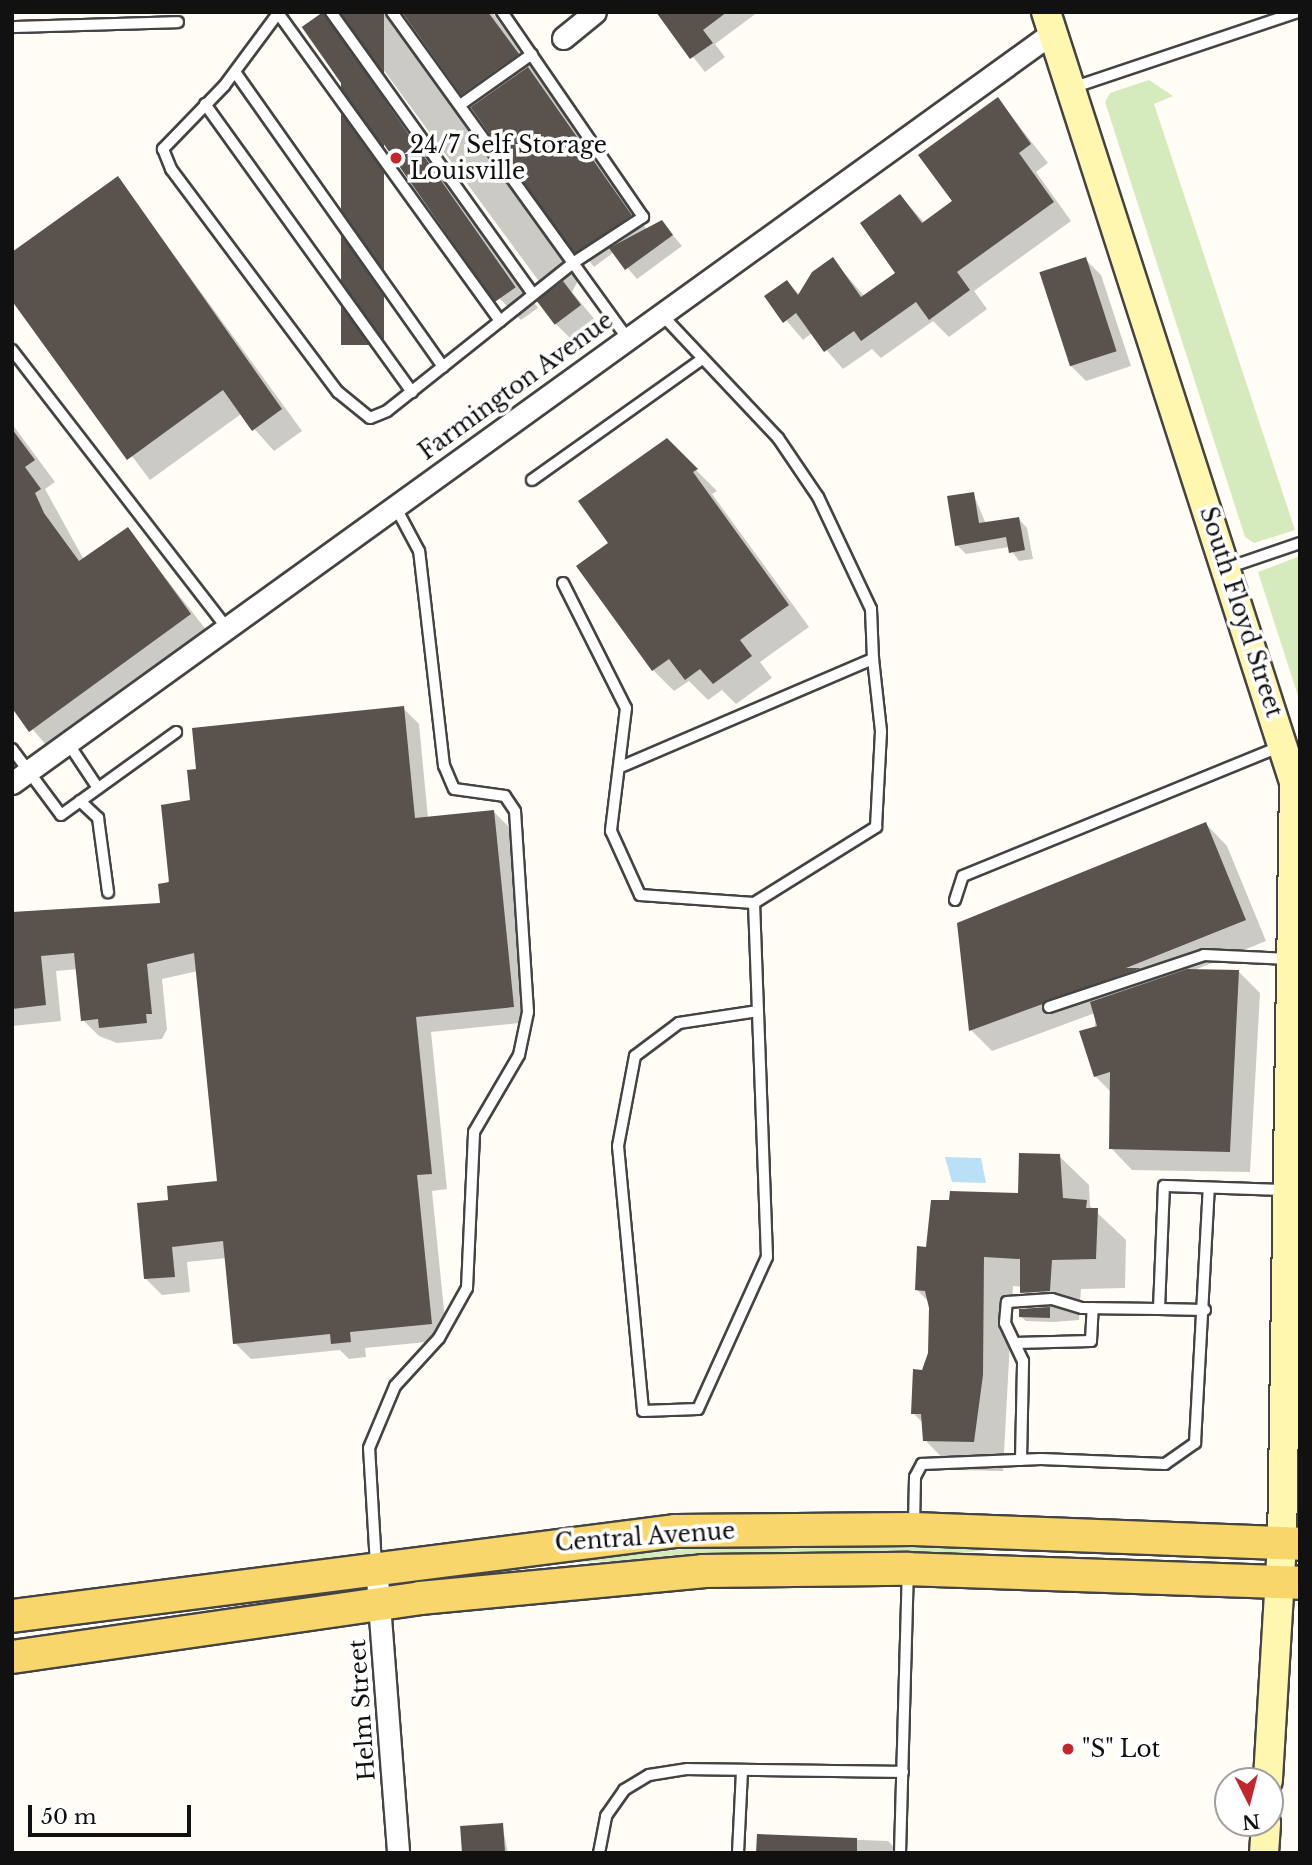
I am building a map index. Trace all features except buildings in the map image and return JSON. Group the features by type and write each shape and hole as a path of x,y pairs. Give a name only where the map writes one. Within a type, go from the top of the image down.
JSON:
{"main road":[{"name":"Central Avenue","path":"12,1616 376,1565 675,1531 914,1529 1291,1544"},
{"name":"Central Avenue","path":"12,1657 381,1603 703,1571 908,1569 1290,1583"}],"street":[{"path":"563,38 595,12"},
{"name":"South Floyd Street","path":"1049,23 1284,745 1298,832 1288,1190 1290,1583 1270,1767"},
{"name":"Farmington Avenue","path":"21,777 661,314 1049,23"},
{"name":"Helm Street","path":"376,1565 398,1853"}],"lane":[{"path":"331,12 533,294"},
{"path":"392,12 627,338"},
{"path":"500,321 279,13 235,72 165,140 171,169 358,414 370,418 387,411 573,263 643,217 643,209 502,12"},
{"path":"1070,88 1298,12"},
{"path":"12,27 178,22"},
{"path":"460,105 532,54"},
{"path":"235,72 443,367"},
{"path":"205,104 411,392"},
{"path":"563,583 626,708 624,766 611,831 640,895 754,903 876,827 881,731 871,609 818,497 778,438 661,314"},
{"path":"12,350 227,628"},
{"path":"532,480 702,359"},
{"path":"376,1565 369,1448 395,1386 439,1338 467,1288 474,1132 519,1055 528,1012 515,811 505,796 454,789 444,766 419,551 395,506"},
{"path":"1227,568 1300,543"},
{"path":"624,766 873,659"},
{"path":"12,749 21,777 61,815 176,732"},
{"path":"68,743 98,788"},
{"path":"955,900 963,876 1284,745"},
{"path":"80,801 98,818 108,892"},
{"path":"754,903 767,1256 698,1409 643,1411 618,1146 635,1056 679,1023 758,1012"},
{"path":"1049,1007 1204,955 1295,960"},
{"path":"1158,1309 1164,1186 1288,1190"},
{"path":"914,1529 915,1477 922,1464 1021,1460 1165,1464 1195,1443 1205,1310 1209,1188"},
{"path":"1021,1460 1023,1361 1005,1323 1007,1302 1052,1299 1093,1308 1205,1310"},
{"path":"1015,1343 1091,1341 1093,1308"},
{"path":"900,1853 908,1569"},
{"path":"599,1853 606,1816 624,1790 641,1780 688,1769 902,1772"},
{"path":"738,1853 742,1770"}],"green space":[{"path":"1149,80 1173,96 1154,104 1295,530 1254,543 1245,537 1105,102 1110,93"},
{"path":"1300,556 1300,702 1258,572"},
{"path":"766,1540 1010,1547 939,1556 567,1562"}],"water":[{"path":"945,1157 981,1158 986,1183 952,1182"}],"place":[{"name":"24/7 Self Storage Louisville","path":"396,158"},
{"name":"\"S\" Lot","path":"1068,1749"}]}
